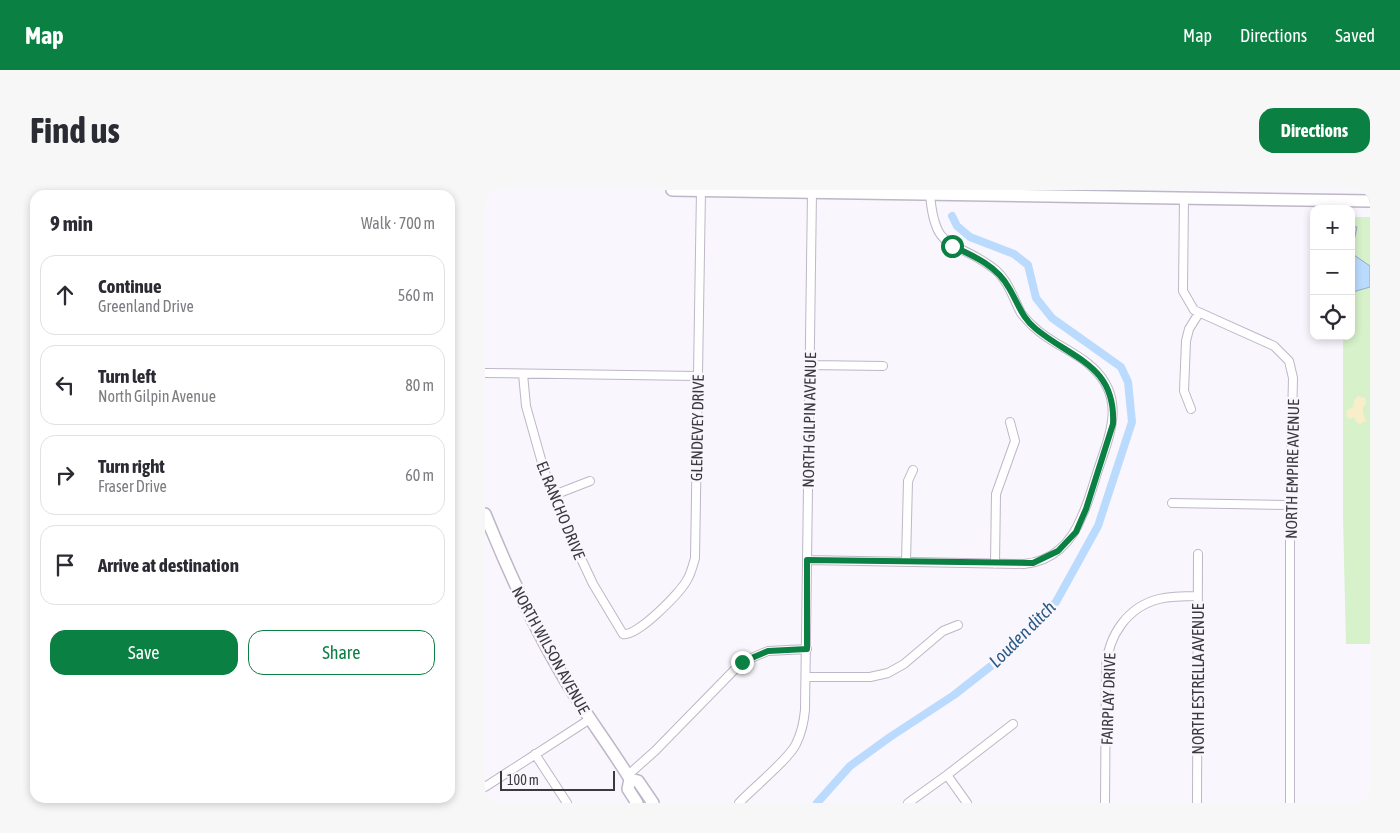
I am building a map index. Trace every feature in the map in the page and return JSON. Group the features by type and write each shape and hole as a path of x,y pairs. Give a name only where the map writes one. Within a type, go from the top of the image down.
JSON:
{"main road":[{"path":"671,190 1370,201"},
{"name":"NORTH WILSON AVENUE","path":"485,514 513,581 561,673 629,777 638,781 653,803"},
{"name":"NORTH WILSON AVENUE","path":"629,777 628,789 637,803"}],"street":[{"name":"GLENDEVEY DRIVE","path":"626,636 647,622 687,580 695,558 701,190"},
{"name":"NORTH GILPIN AVENUE","path":"739,803 796,745 804,721 807,677 812,192"},
{"path":"807,560 1024,564 1040,561 1058,551 1076,532 1086,509 1110,437 1114,413 1108,390 1092,366 1036,329 1022,314 1009,287 994,268 971,254 952,246 943,238 931,213 930,194"},
{"name":"NORTH EMPIRE AVENUE","path":"1184,198 1183,291 1194,310 1274,346 1289,361 1293,370 1290,505 1290,803"},
{"path":"1191,408 1185,391 1186,341 1189,329 1199,313"},
{"path":"810,365 883,366"},
{"path":"485,373 697,376"},
{"name":"EL RANCHO DRIVE","path":"523,374 524,394 529,416 539,454 554,495 593,584 626,636"},
{"path":"995,564 997,494 1015,441 1010,422"},
{"path":"906,562 908,481 913,470"},
{"path":"554,495 590,481"},
{"path":"1172,503 1290,505"},
{"name":"NORTH ESTRELLA AVENUE","path":"1197,803 1198,554"},
{"name":"FAIRPLAY DRIVE","path":"1105,803 1106,668 1110,644 1121,624 1148,602 1166,598 1198,596"},
{"path":"807,677 870,677 888,673 904,664 943,631 958,625"},
{"path":"629,777 742,662 768,651 807,649"},
{"path":"485,787 590,718"},
{"path":"908,803 1013,724"},
{"path":"535,754 567,803"},
{"path":"947,775 967,803"}],"green space":[{"path":"1355,217 1370,217 1370,644 1346,644 1343,518 1343,340 1355,340"}],"sand":[{"path":"1358,396 1365,398 1366,403 1363,413 1366,421 1360,424 1354,417 1350,419 1347,417 1346,411 1353,407 1354,401"}],"water":[{"path":"1355,256 1370,266 1370,287 1355,291"}],"waterway":[{"name":"Louden ditch","path":"817,803 850,766 954,695 1005,655 1056,602 1098,526 1132,422 1128,382 1121,367 1052,318 1036,298 1028,265 1014,254 970,237 957,226 952,216"}],"route":[{"path":"742,662 768,651 807,649 807,560 1024,564 1040,561 1053,555 1076,532 1086,509 1113,424 1114,413 1108,390 1092,366 1036,329 1025,318 1009,287 994,268 971,254 952,246"}]}
